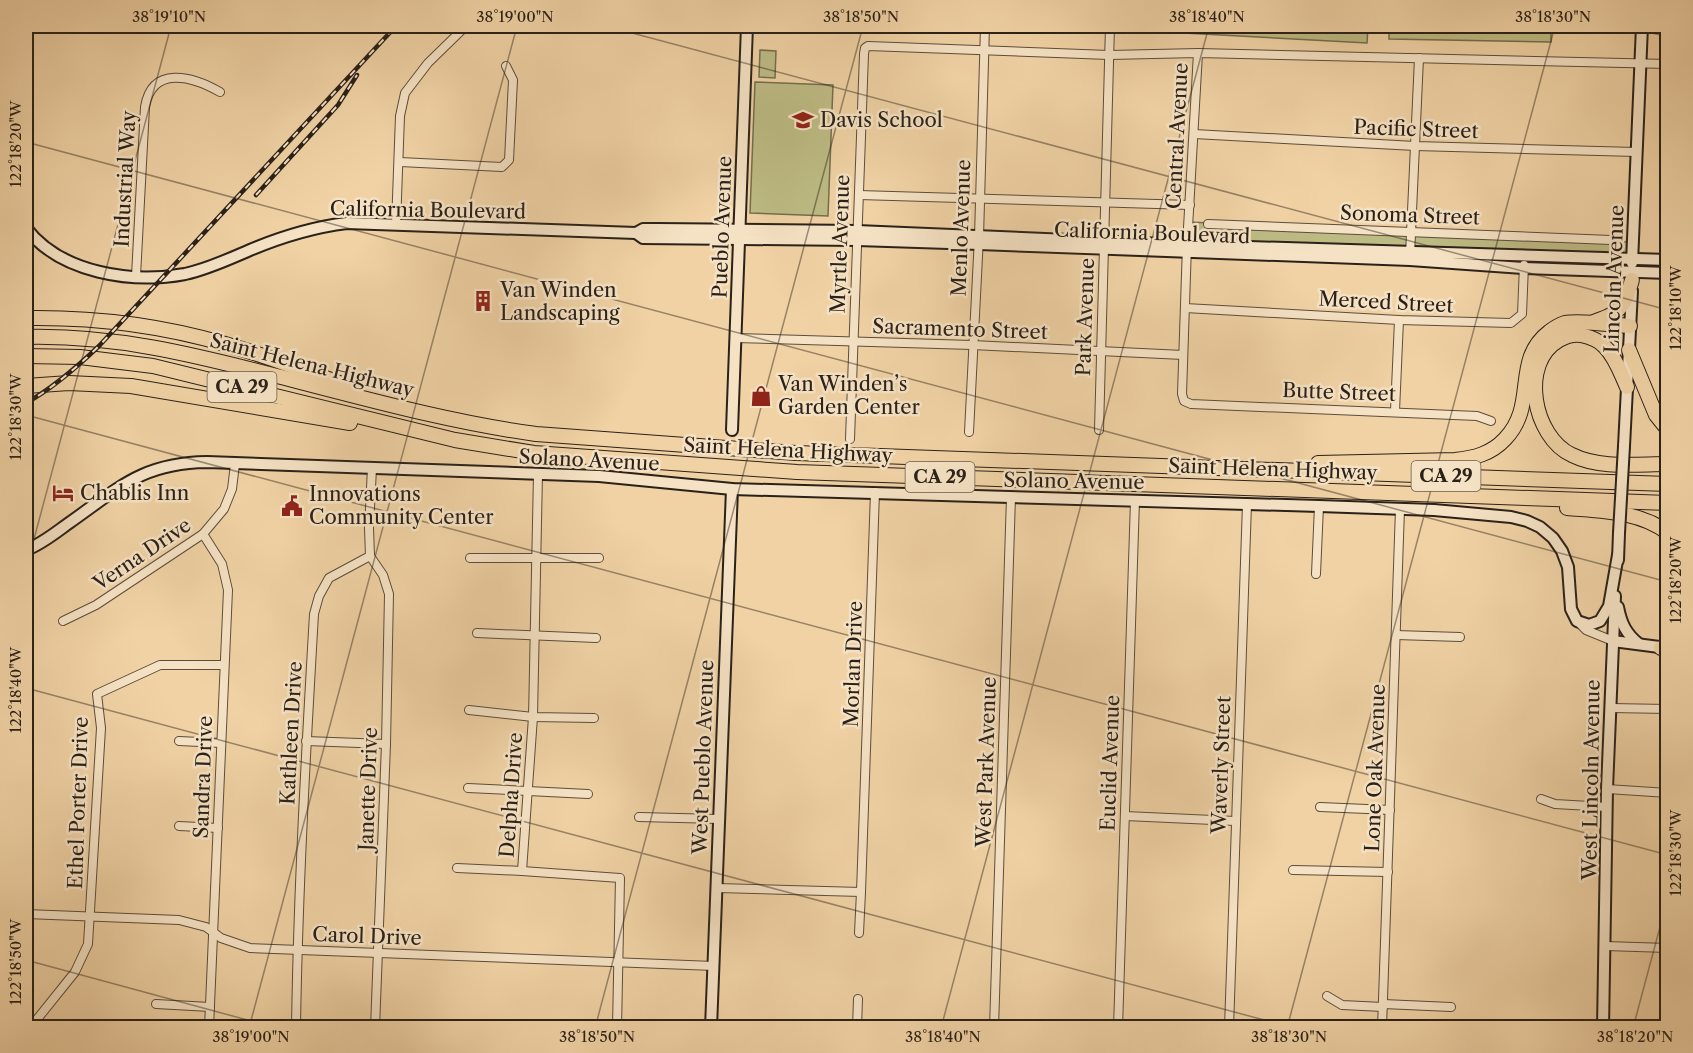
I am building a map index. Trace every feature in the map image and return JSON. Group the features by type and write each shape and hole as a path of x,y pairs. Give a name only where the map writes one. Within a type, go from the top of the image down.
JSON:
{"highway":[{"path":"1590,324 1611,316 1619,310 1625,300 1632,276"},
{"path":"26,318 125,323 193,336 254,353 420,413"},
{"path":"1225,468 1472,458 1489,452 1514,430 1521,415 1531,352 1541,338 1555,327 1566,323 1630,326"},
{"path":"1628,387 1613,357 1604,345 1592,338 1577,334 1564,337 1551,344 1542,356 1537,369 1536,399 1539,417 1546,433 1558,446 1571,455 1586,460 1602,463 1668,464"},
{"name":"Saint Helena Highway","path":"26,337 81,338 156,347 420,413 498,429 536,434 796,453 1668,484"},
{"path":"1629,350 1656,415 1668,430"},
{"name":"Saint Helena Highway","path":"26,356 80,357 153,366 455,440 534,453 797,472 1668,503"},
{"path":"26,387 69,383 131,386 455,440"},
{"path":"1427,494 1613,513 1648,521 1668,533"}],"street":[{"path":"26,56 27,26"},
{"path":"396,225 400,116 405,93 428,63 466,26"},
{"name":"Pueblo Avenue","path":"732,429 747,26"},
{"name":"Menlo Avenue","path":"969,432 979,241 985,26"},
{"name":"Park Avenue","path":"1099,430 1110,26"},
{"name":"Lincoln Avenue","path":"1619,533 1628,387 1642,26"},
{"name":"Myrtle Avenue","path":"850,439 864,50 868,46 984,50"},
{"path":"984,50 1109,55 1198,53 1668,64"},
{"name":"Central Avenue","path":"1184,401 1182,394 1187,249 1198,53"},
{"path":"1410,255 1419,58"},
{"path":"400,162 502,167 508,160 513,80 506,66"},
{"name":"Industrial Way","path":"136,276 145,107 152,87 168,78 191,79 220,92"},
{"name":"Pacific Street","path":"1194,134 1415,146 1636,152"},
{"path":"859,195 1190,205"},
{"name":"California Boulevard","path":"27,234 49,250 92,271 163,277 186,274 319,227 347,224 636,233 643,229 739,235 857,236 1187,249 1410,255 1524,254 1668,260"},
{"name":"Sonoma Street","path":"1208,224 1611,240"},
{"name":"Merced Street","path":"1185,308 1399,320 1511,323 1522,314 1524,254"},
{"name":"California Boulevard","path":"1410,255 1523,268 1632,276 1668,273"},
{"path":"1395,411 1399,320"},
{"name":"Sacramento Street","path":"735,338 972,345 1183,355"},
{"name":"Butte Street","path":"1184,401 1191,404 1477,416 1491,421"},
{"name":"Solano Avenue","path":"26,550 43,541 131,479 164,466 185,462 599,476 732,489 1400,509 1511,517 1540,527 1553,538 1562,551 1568,567 1572,609 1577,621"},
{"name":"Verna Drive","path":"63,621 96,605 203,534 224,509 232,489 235,464"},
{"path":"370,556 372,468"},
{"name":"Delpha Drive","path":"538,474 533,717 522,871 620,878 617,1028"},
{"name":"West Pueblo Avenue","path":"711,1028 732,489"},
{"name":"Morlan Drive","path":"859,933 875,492"},
{"name":"West Park Avenue","path":"994,1028 1011,497"},
{"name":"Euclid Avenue","path":"1118,1028 1135,500"},
{"name":"Waverly Street","path":"1229,1028 1247,504"},
{"path":"1316,574 1318,506"},
{"name":"Lone Oak Avenue","path":"1382,1028 1400,509"},
{"name":"West Lincoln Avenue","path":"1603,1028 1607,789 1619,533"},
{"name":"Sandra Drive","path":"203,534 222,564 228,590 209,1028"},
{"path":"1577,621 1583,624 1594,624 1604,615 1609,606 1618,555"},
{"name":"Kathleen Drive","path":"296,1028 306,741 315,614 320,596 329,579 370,556"},
{"name":"Janette Drive","path":"370,556 383,575 389,594 386,744 375,1028"},
{"path":"470,558 599,558"},
{"path":"1616,594 1624,628 1629,636 1639,644"},
{"path":"1577,621 1586,630 1613,641 1665,648"},
{"path":"477,633 596,638"},
{"path":"1396,635 1460,637"},
{"name":"Ethel Porter Drive","path":"30,1028 75,972 88,944 101,728 97,694 160,665 224,665"},
{"path":"1610,708 1668,709"},
{"path":"469,710 533,717 594,718"},
{"path":"179,741 221,743"},
{"path":"306,741 386,744"},
{"path":"468,788 588,794"},
{"path":"1607,789 1668,793"},
{"path":"1541,799 1555,804 1607,807"},
{"path":"1320,807 1390,810"},
{"path":"1125,816 1235,821"},
{"path":"639,817 719,819"},
{"path":"179,826 218,828"},
{"path":"457,868 522,871"},
{"path":"1293,870 1388,872"},
{"path":"717,888 861,892"},
{"name":"Carol Drive","path":"26,914 179,920 206,927 221,938 250,948 714,966"},
{"path":"1605,946 1668,948"},
{"path":"1327,996 1342,1005 1451,1007"},
{"path":"857,1028 858,999"},
{"path":"156,1004 210,1007"}],"shaded area":[{"path":"1185,26 1368,26 1367,43 1184,33"},
{"path":"1385,26 1399,26 1416,31 1524,32 1558,26 1551,33 1551,42 1389,39 1389,30"},
{"path":"760,50 776,51 775,78 759,77"},
{"path":"755,82 833,85 828,216 750,213"},
{"path":"1189,222 1633,242 1632,259 1187,245"}],"railway":[{"path":"26,403 64,377 99,346 396,26"},
{"path":"256,195 338,105 357,75"}],"place":[{"name":"Davis School","path":"803,120"},
{"name":"Van Winden Landscaping","path":"483,301"},
{"name":"Van Winden’s Garden Center","path":"761,396"},
{"name":"Chablis Inn","path":"63,493"},
{"name":"Innovations Community Center","path":"292,506"}]}
